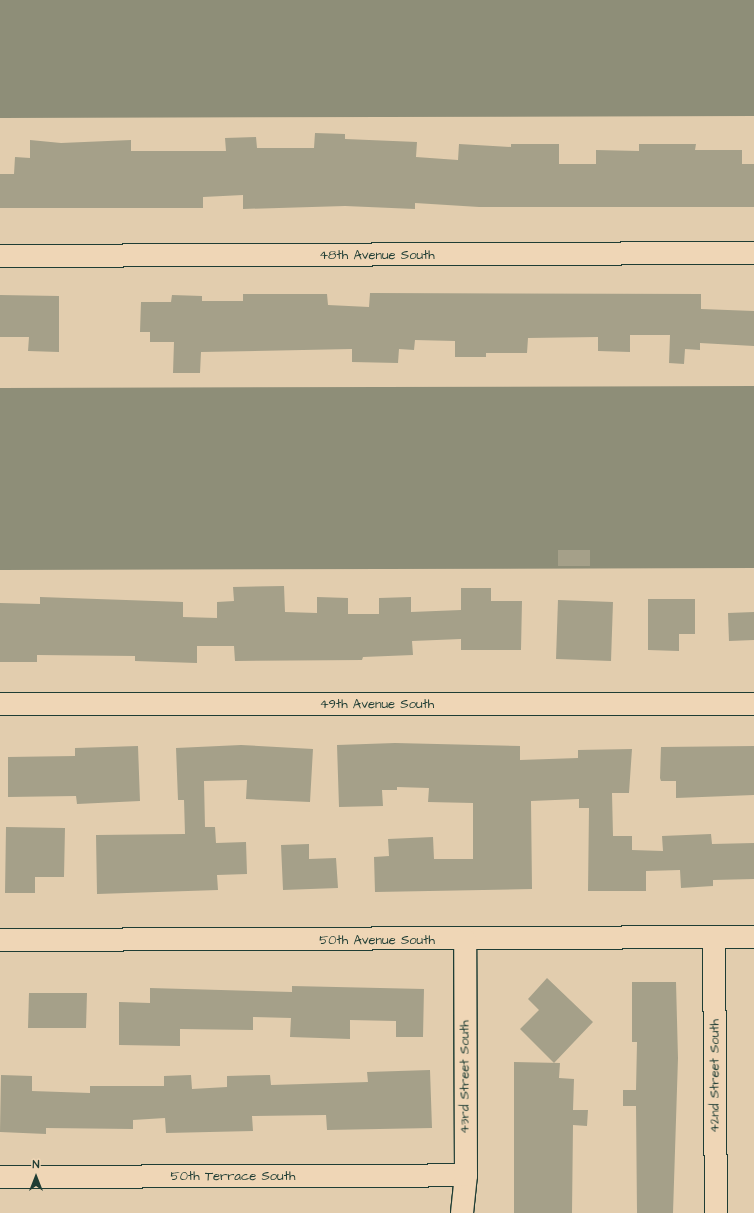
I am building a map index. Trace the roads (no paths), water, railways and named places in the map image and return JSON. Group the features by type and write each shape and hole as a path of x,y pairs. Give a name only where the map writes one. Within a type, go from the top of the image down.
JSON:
{"street":[{"name":"48th Avenue South","path":"0,256 754,253"},
{"name":"49th Avenue South","path":"0,704 754,704"},
{"name":"50th Avenue South","path":"0,940 465,940 754,937"},
{"name":"42nd Street South","path":"714,938 716,1213"},
{"name":"43rd Street South","path":"462,1213 466,1175 465,940"},
{"name":"50th Terrace South","path":"0,1177 466,1175"}]}
